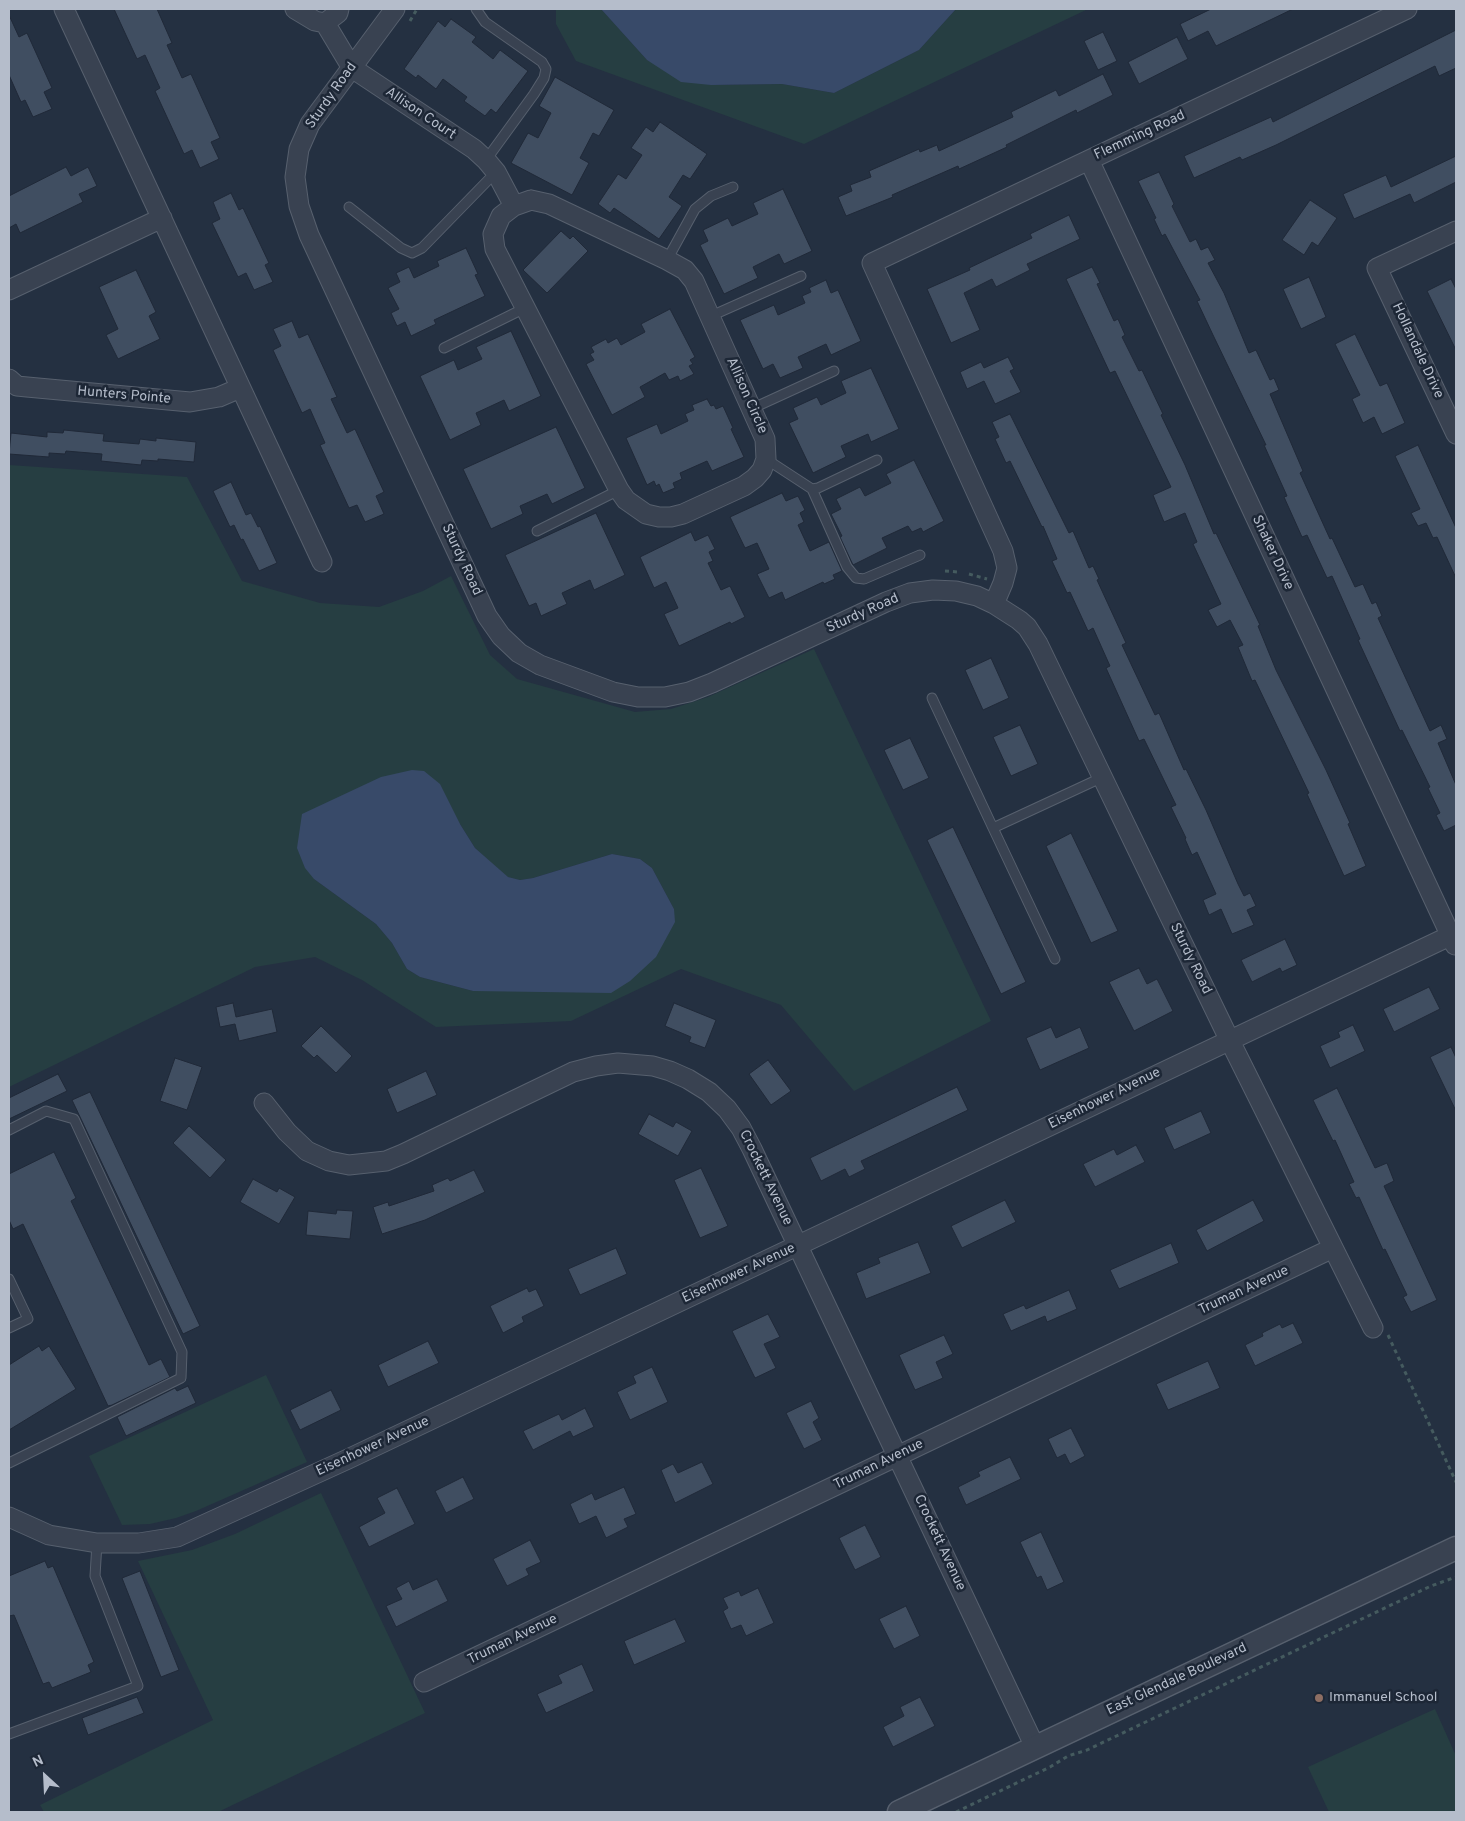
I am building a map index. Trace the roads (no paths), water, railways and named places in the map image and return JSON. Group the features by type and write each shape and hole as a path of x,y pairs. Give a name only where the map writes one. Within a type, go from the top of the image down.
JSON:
{"street":[{"path":"64,9 322,562"},
{"path":"295,9 314,21 326,23 338,13 339,9"},
{"name":"Sturdy Road","path":"395,9 310,124 299,149 295,177 299,206 309,235 487,616 501,636 519,653 540,665 613,692 638,697 665,697 689,692 712,683 886,602 910,593 933,590 956,591 977,596 1019,620 1033,636 1229,1039 1373,1328"},
{"name":"Flemming Road","path":"994,604 1007,568 1003,551 872,263 1407,9"},
{"name":"Allison Court","path":"326,23 352,68 474,149 491,166 514,206"},
{"name":"Shaker Drive","path":"1089,160 1454,938"},
{"name":"Allison Circle","path":"514,206 531,200 549,204 685,270 694,281 711,316 765,439 766,460"},
{"path":"514,206 501,216 493,234 495,249 619,490 630,504 646,514 659,517 672,517 684,514 744,486 759,474 766,460"},
{"path":"9,290 162,218"},
{"name":"Hollandale Drive","path":"1456,231 1377,268 1456,434"},
{"name":"Hunters Pointe","path":"9,379 18,386 190,402 219,397 240,388"},
{"name":"Eisenhower Avenue","path":"9,1517 50,1535 97,1543 139,1542 177,1537 348,1459 798,1246 1229,1039 1454,938"},
{"name":"Crockett Avenue","path":"264,1103 287,1132 307,1151 329,1161 369,1164 386,1161 403,1154 573,1072 596,1066 618,1063 636,1064 670,1071 709,1092 727,1109 752,1149 1035,1747"},
{"name":"Truman Avenue","path":"424,1682 1334,1248"},
{"name":"East Glendale Boulevard","path":"899,1812 1456,1548"}],"lane":[{"path":"349,207 401,248 412,253 422,248 491,166 544,78 546,70 542,62 485,22 476,9"},
{"path":"667,260 695,209 711,196 733,187"},
{"path":"711,316 802,276"},
{"path":"444,348 526,308"},
{"path":"751,409 834,371"},
{"path":"766,460 812,490 847,567 856,578 864,580 920,555"},
{"path":"812,490 877,460"},
{"path":"537,531 619,490"},
{"path":"932,698 1055,959"},
{"path":"993,828 1103,778"},
{"path":"9,1130 46,1111 74,1119 182,1352 181,1378 9,1463"},
{"path":"9,1279 28,1319 9,1328"},
{"path":"9,1734 138,1686 95,1576 97,1543"}],"water":[{"path":"601,9 956,9 919,50 834,93 782,84 711,85 681,82 647,60"},
{"path":"412,770 424,771 440,784 460,824 475,848 508,877 520,880 533,878 612,854 640,859 652,868 674,909 675,922 656,957 630,981 611,993 473,991 420,977 407,969 392,943 376,924 314,879 305,868 297,848 302,814 381,777"}],"place":[{"name":"Immanuel School","path":"1319,1698"}]}
